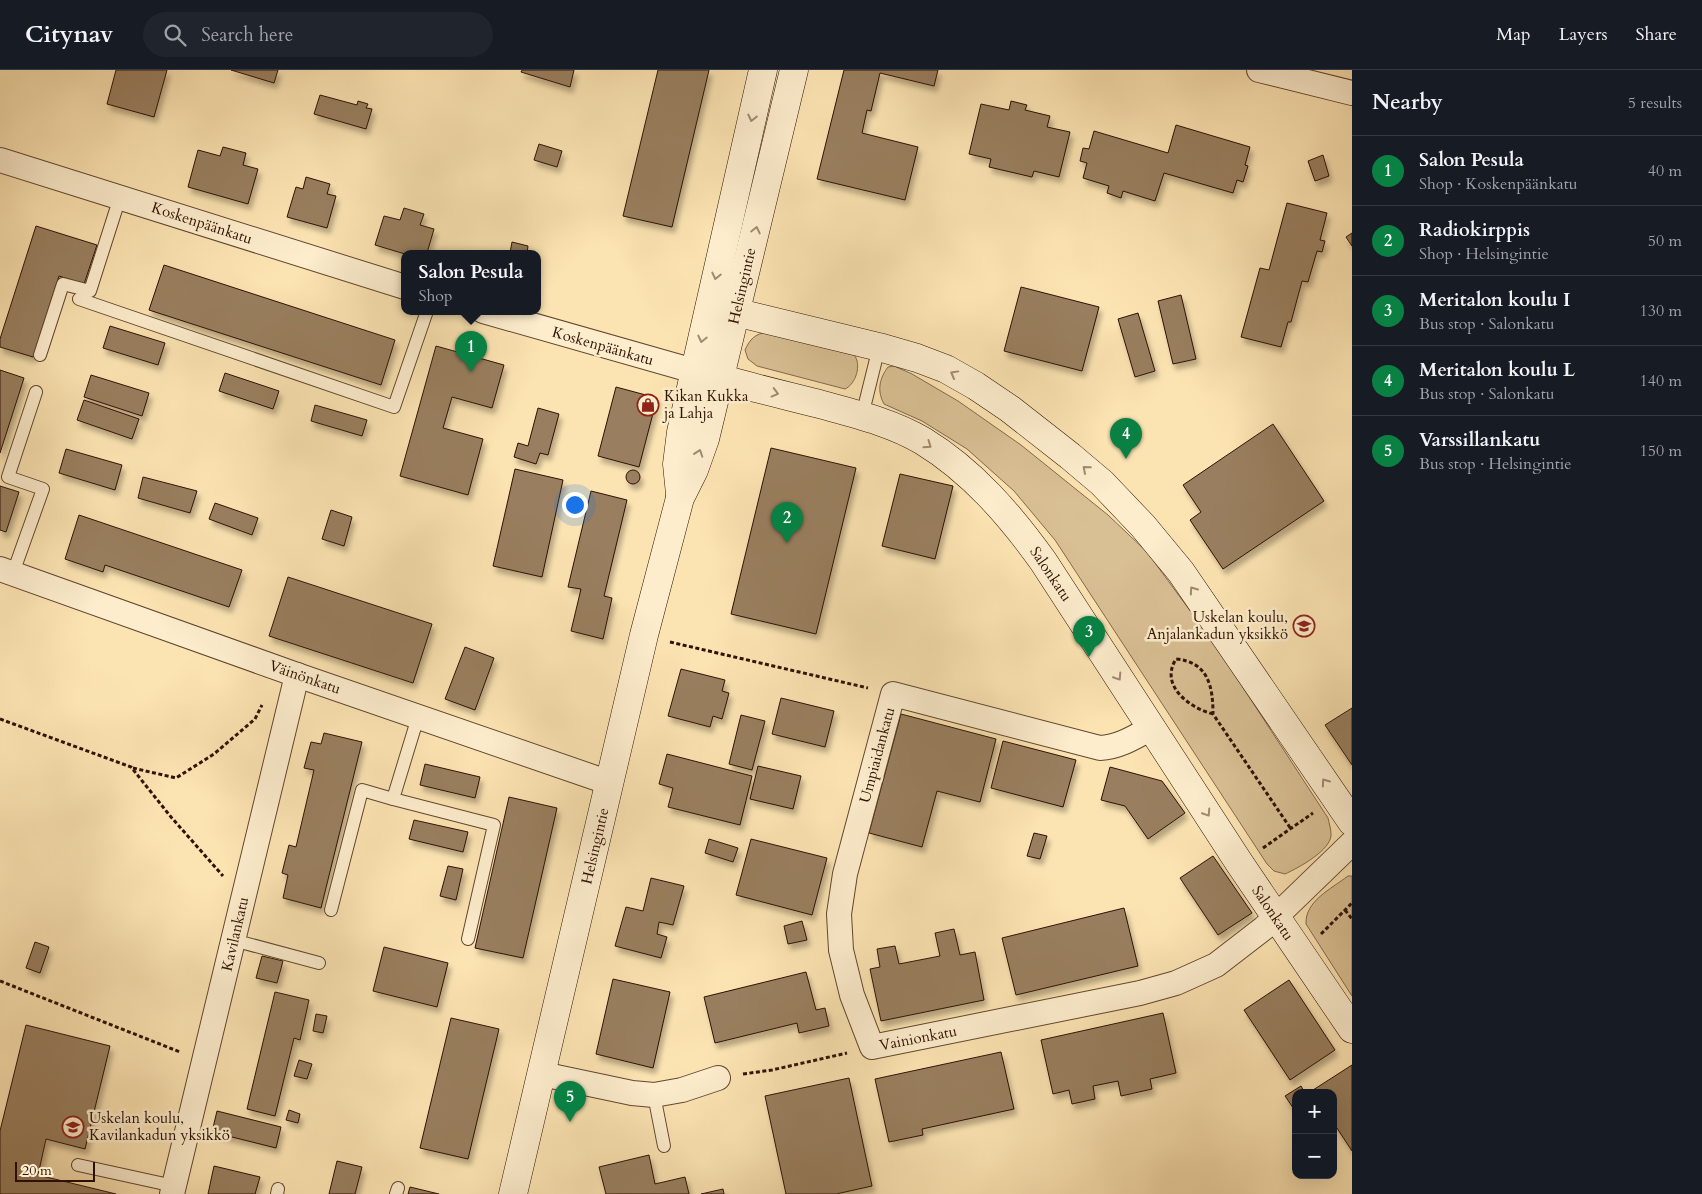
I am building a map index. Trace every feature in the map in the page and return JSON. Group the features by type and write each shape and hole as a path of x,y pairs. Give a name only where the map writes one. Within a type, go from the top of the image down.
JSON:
{"main road":[{"name":"Helsingintie","path":"680,498 677,464 681,432 763,70"},
{"name":"Helsingintie","path":"513,1194 644,635 680,498 694,470 720,379 794,70"},
{"path":"710,306 880,347 946,369 1010,409 1064,451 1102,483 1143,526 1181,572 1352,822"},
{"name":"Salonkatu","path":"694,372 862,416 900,430 922,441 972,478 995,500 1020,529 1043,561 1240,864 1352,1029"}],"street":[{"path":"1259,70 1352,93"},
{"name":"Koskenpäänkatu","path":"0,160 401,286"},
{"name":"Koskenpäänkatu","path":"497,315 694,372"},
{"name":"Väinönkatu","path":"6,571 297,675 610,783"},
{"name":"Kavilankatu","path":"173,1190 297,675"},
{"name":"Umpiaidankatu","path":"872,1047 852,995 841,950 839,914 845,874 893,694 1100,748 1112,747 1151,728"},
{"name":"Vainionkatu","path":"872,1047 1140,993 1176,983 1216,965 1264,928 1352,843"},
{"path":"542,1074 632,1093 654,1095 682,1090 718,1078"}],"lane":[{"path":"40,356 63,284 90,291 120,197"},
{"path":"79,299 394,407 426,315"},
{"path":"862,416 880,347"},
{"path":"6,571 43,488 8,477 36,392"},
{"path":"394,799 418,717"},
{"path":"331,910 362,790 494,825 468,939"},
{"path":"233,940 319,963"},
{"path":"654,1095 664,1146"},
{"path":"78,1165 173,1190"}],"path":[{"path":"644,635 893,694"},
{"path":"1213,714 1188,703 1174,688 1171,672 1176,660 1186,660 1197,665 1202,671 1213,693 1213,714 1291,829"},
{"path":"0,719 131,767 176,778 214,754 255,719 264,701 288,708"},
{"path":"131,767 170,817 243,899"},
{"path":"1240,864 1336,796"},
{"path":"1345,910 1352,919"},
{"path":"0,981 204,1061"},
{"name":"Vainionkatu","path":"718,1078 772,1070 872,1047"}],"shaded area":[{"path":"767,332 854,355 858,363 857,374 852,383 845,389 757,366 748,359 745,350 753,338"},
{"path":"894,366 912,374 958,401 1021,445 1108,515 1147,552 1216,646 1328,818 1331,832 1330,840 1320,852 1306,863 1285,874 1274,871 1267,864 1055,540 1014,491 967,449 922,421 884,404 880,394 881,381 888,367"},
{"path":"1348,876 1352,876 1352,996 1306,924 1307,916 1314,902"}],"building":[{"path":"116,70 167,70 154,117 107,104"},
{"path":"231,70 278,70 274,83"},
{"path":"522,70 574,70 570,87 521,72"},
{"path":"658,70 709,70 672,227 623,216"},
{"path":"844,70 938,70 934,86 880,73 871,111 867,110 862,133 918,147 905,200 817,179"},
{"path":"320,95 357,105 358,101 368,104 366,108 372,109 366,129 314,114"},
{"path":"1011,101 1027,105 1025,110 1050,116 1047,127 1070,132 1059,177 1034,171 1032,177 989,167 991,159 969,154 981,104 1009,110"},
{"path":"1176,125 1250,147 1245,165 1248,166 1243,182 1237,180 1233,193 1164,173 1155,201 1123,191 1121,198 1107,193 1109,186 1083,178 1087,163 1080,161 1083,148 1089,149 1094,131 1168,153"},
{"path":"539,144 562,151 557,167 534,160"},
{"path":"223,147 246,153 243,165 258,169 248,204 188,187 198,150 220,156"},
{"path":"1323,155 1329,176 1315,181 1308,161"},
{"path":"306,177 330,184 327,194 336,196 327,228 287,217 296,187 303,189"},
{"path":"1287,203 1327,213 1320,240 1325,241 1322,252 1317,251 1308,282 1302,281 1291,322 1288,322 1281,347 1241,337 1260,268 1269,270"},
{"path":"404,208 424,214 420,225 434,229 428,250 401,250 401,253 375,245 384,216 400,220"},
{"path":"36,226 97,245 84,284 59,276 33,357 0,347 0,339"},
{"path":"1352,233 1352,246 1346,237"},
{"path":"512,242 528,246 527,250 511,250"},
{"path":"164,265 395,340 381,385 149,310"},
{"path":"1021,287 1099,307 1082,371 1004,351"},
{"path":"1181,295 1196,359 1173,364 1158,301"},
{"path":"1138,313 1155,371 1135,377 1118,319"},
{"path":"110,326 165,343 158,365 103,348"},
{"path":"436,346 504,365 492,408 452,397 443,428 483,439 468,495 400,476"},
{"path":"0,370 24,378 0,453"},
{"path":"225,373 279,391 273,409 219,391"},
{"path":"91,375 149,393 142,416 84,397"},
{"path":"616,387 657,398 639,467 598,456"},
{"path":"84,400 139,419 132,439 77,420"},
{"path":"315,405 367,420 362,436 311,421"},
{"path":"538,408 559,414 548,455 540,453 536,464 514,457 518,443 528,446"},
{"path":"1273,424 1324,501 1223,569 1190,520 1201,512 1183,485"},
{"path":"771,448 856,468 816,634 731,614"},
{"path":"66,449 122,465 115,490 59,473"},
{"path":"515,469 563,480 542,577 493,566"},
{"path":"633,470 638,472 640,477 638,482 633,484 628,482 626,477 628,472"},
{"path":"900,474 953,486 935,559 882,546"},
{"path":"143,477 197,491 190,513 138,498"},
{"path":"0,486 19,492 6,532 0,530"},
{"path":"591,491 627,500 604,596 612,598 603,639 571,631 581,589 568,587"},
{"path":"215,503 258,518 252,535 209,519"},
{"path":"331,510 352,517 344,546 322,539"},
{"path":"79,515 242,570 229,607 105,565 103,572 65,559"},
{"path":"288,577 432,624 413,683 269,636"},
{"path":"465,647 494,658 475,710 445,699"},
{"path":"681,669 725,680 722,691 729,693 722,719 713,716 710,727 668,716"},
{"path":"781,698 834,711 825,747 772,734"},
{"path":"1352,708 1352,765 1325,725"},
{"path":"901,714 996,739 980,802 937,791 922,847 869,833"},
{"path":"741,715 765,721 752,770 729,764"},
{"path":"324,733 362,742 321,908 283,898 288,875 282,873 289,845 296,847 314,770 304,768 311,742 321,744"},
{"path":"1003,741 1076,760 1063,807 991,788"},
{"path":"667,754 752,776 740,825 668,807 673,788 659,784"},
{"path":"425,764 480,777 475,798 420,785"},
{"path":"758,766 801,776 793,809 750,799"},
{"path":"1110,767 1162,781 1185,813 1148,839 1125,806 1101,800"},
{"path":"509,797 557,808 523,958 475,948"},
{"path":"414,820 468,832 463,852 409,839"},
{"path":"1034,833 1047,836 1040,859 1027,856"},
{"path":"709,839 738,848 733,862 705,853"},
{"path":"751,839 827,858 812,915 736,895"},
{"path":"1213,856 1252,913 1218,935 1180,878"},
{"path":"448,866 463,869 456,900 440,896"},
{"path":"651,878 684,886 673,925 659,922 657,934 667,937 661,958 615,946 626,907 643,911"},
{"path":"1124,908 1138,966 1016,995 1002,938"},
{"path":"802,921 807,940 788,944 784,926"},
{"path":"954,929 960,955 975,952 984,1000 881,1021 870,969 880,967 877,949 895,946 899,964 940,956 935,933"},
{"path":"35,942 49,947 40,973 26,968"},
{"path":"384,947 448,963 437,1007 373,991"},
{"path":"262,956 283,961 277,983 256,978"},
{"path":"806,972 816,1010 825,1008 829,1026 799,1033 797,1023 715,1043 704,997"},
{"path":"613,979 670,992 653,1068 596,1054"},
{"path":"1289,980 1335,1050 1290,1080 1244,1010"},
{"path":"275,992 309,1000 300,1040 294,1038 275,1116 247,1109"},
{"path":"1163,1013 1176,1073 1150,1079 1152,1089 1121,1096 1118,1081 1093,1086 1095,1099 1072,1104 1069,1090 1053,1094 1041,1040"},
{"path":"316,1014 327,1016 323,1033 313,1031"},
{"path":"451,1018 499,1029 468,1159 420,1148"},
{"path":"26,1025 110,1046 85,1149 46,1139 38,1175 116,1194 0,1194 0,1131"},
{"path":"1001,1052 1014,1109 922,1129 923,1135 889,1142 875,1079"},
{"path":"299,1060 312,1064 307,1079 294,1076"},
{"path":"1352,1065 1352,1151 1337,1128 1337,1089 1315,1089"},
{"path":"849,1078 872,1186 836,1194 786,1194 765,1096"},
{"path":"1292,1092 1292,1106 1285,1096"},
{"path":"289,1110 300,1114 298,1123 286,1120"},
{"path":"217,1111 281,1127 276,1148 212,1132"},
{"path":"649,1155 655,1184 685,1177 689,1194 606,1194 599,1167"},
{"path":"337,1161 362,1167 355,1194 329,1194"},
{"path":"214,1166 260,1177 255,1194 208,1194"},
{"path":"410,1187 439,1194 408,1194"},
{"path":"723,1189 724,1194 701,1194"}],"place":[{"name":"Salon Pesula","path":"471,372"},
{"name":"Kikan Kukka ja Lahja","path":"648,405"},
{"name":"Meritalon koulu L","path":"1126,459"},
{"name":"Radiokirppis","path":"787,543"},
{"name":"Uskelan koulu, Anjalankadun yksikkö","path":"1304,626"},
{"name":"Meritalon koulu I","path":"1089,657"},
{"name":"Varssillankatu","path":"570,1122"},
{"name":"Uskelan koulu, Kavilankadun yksikkö","path":"73,1127"}]}
